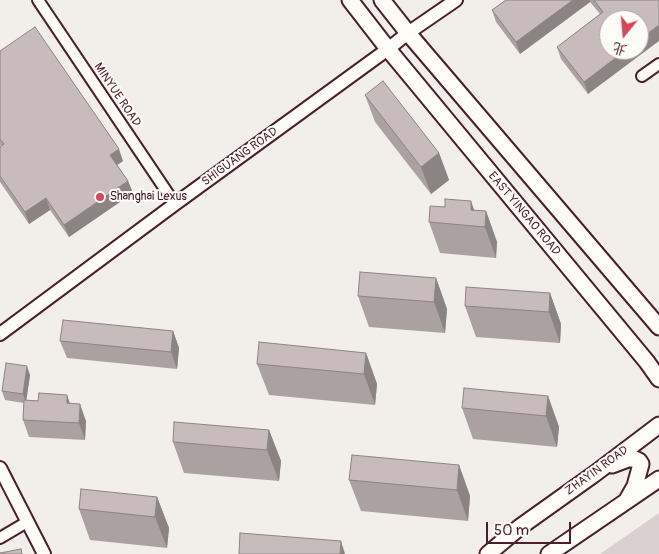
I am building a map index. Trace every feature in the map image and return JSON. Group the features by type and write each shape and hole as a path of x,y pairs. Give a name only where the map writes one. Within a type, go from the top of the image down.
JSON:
{"main road":[{"name":"EAST YINGAO ROAD","path":"350,0 388,49 647,362 659,379"},
{"path":"382,0 659,327"},
{"name":"ZHAYIN ROAD","path":"488,554 659,425"},
{"path":"593,475 621,461 635,459 639,461 640,470 635,486 626,501"},
{"path":"549,554 659,478"}],"street":[{"name":"MINYUE ROAD","path":"38,0 175,204"},
{"name":"SHIGUANG ROAD","path":"0,334 408,33 456,0"},
{"path":"642,76 659,64"},
{"path":"0,468 44,554"},
{"path":"0,538 27,522"}],"shaded area":[{"path":"659,513 659,554 600,554"}],"building":[{"path":"506,0 573,0 516,42 492,10"},
{"path":"594,0 659,0 659,25 649,32 649,10 602,10"},
{"path":"599,15 599,60 613,60 584,82 557,47"},
{"path":"35,27 119,149 110,155 128,181 64,225 46,198 25,212 0,176 0,147 4,144 0,139 0,51"},
{"path":"383,81 439,153 421,167 365,95"},
{"path":"445,199 471,201 471,210 486,211 485,227 429,222 430,206 445,207"},
{"path":"360,272 436,278 434,302 358,296"},
{"path":"466,287 550,293 549,312 465,306"},
{"path":"63,320 173,331 171,352 60,341"},
{"path":"259,342 366,353 364,374 257,364"},
{"path":"6,363 27,366 23,394 2,391"},
{"path":"464,388 548,396 546,416 462,408"},
{"path":"39,393 67,395 67,403 80,404 79,423 23,420 24,400 38,401"},
{"path":"174,422 269,430 267,450 173,442"},
{"path":"352,455 459,465 457,490 349,480"},
{"path":"81,489 157,497 155,517 79,509"},
{"path":"240,533 341,541 340,554 239,554"},
{"path":"21,549 22,554 0,554 0,553"}],"place":[{"name":"Shanghai Lexus","path":"100,197"}]}
